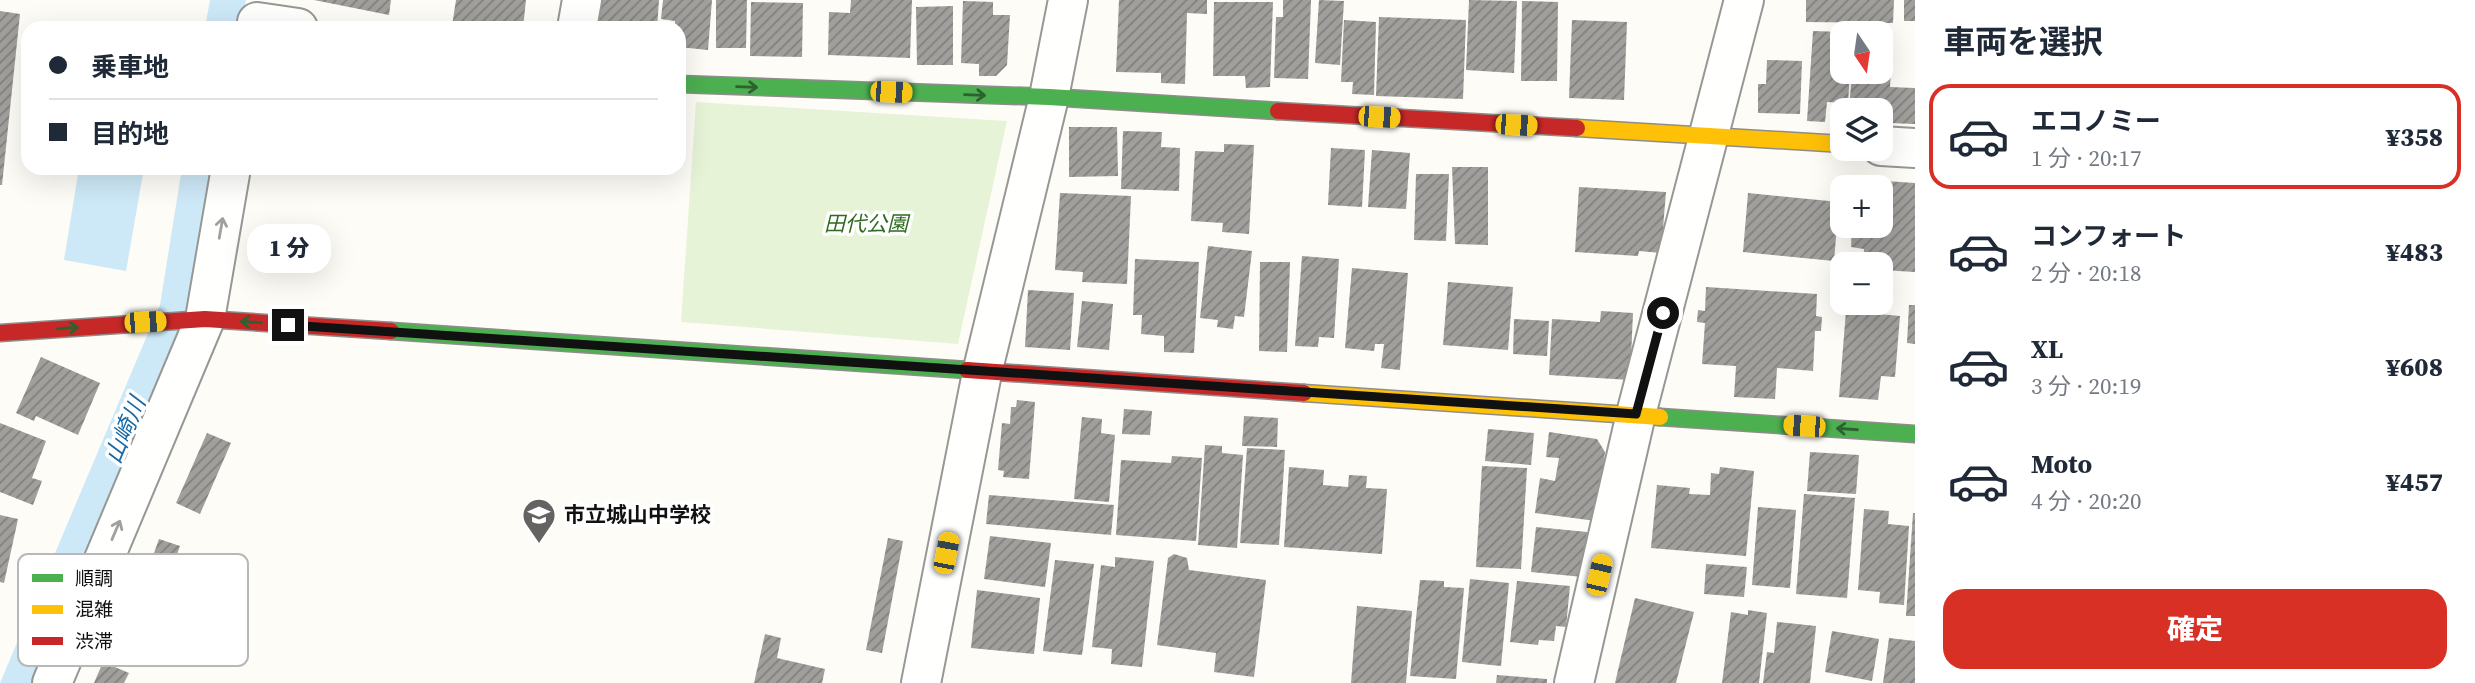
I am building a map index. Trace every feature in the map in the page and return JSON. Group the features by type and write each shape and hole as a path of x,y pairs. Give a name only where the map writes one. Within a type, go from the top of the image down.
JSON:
{"street":[{"path":"578,21 582,0"},
{"path":"924,683 982,373 1049,97 1068,0"},
{"path":"1574,683 1636,414 1744,0"},
{"path":"686,84 1049,97 1830,143"},
{"path":"1893,147 1915,148"},
{"path":"106,554 203,319 230,175"},
{"path":"0,333 203,319 1915,434"},
{"path":"52,683 59,666"}],"green space":[{"name":"田代公園","path":"696,102 1007,121 958,344 681,322"}],"water":[{"path":"210,0 246,0 242,21 206,21"},
{"path":"78,175 143,175 126,271 64,260"},
{"name":"山崎川","path":"181,175 216,175 195,299 90,554 55,554 160,305"},
{"name":"山崎川","path":"18,640 18,666 44,666 37,683 0,683"}],"building":[{"path":"314,0 391,0 389,15"},
{"path":"456,0 526,0 524,21 453,21"},
{"path":"600,0 659,0 658,21 599,21"},
{"path":"663,0 712,0 708,50 686,48 686,21 661,19"},
{"path":"716,0 747,0 746,48 716,48"},
{"path":"851,0 912,0 910,58 828,55 829,12 850,13"},
{"path":"1119,0 1207,0 1207,14 1187,13 1185,84 1161,83 1161,73 1116,72"},
{"path":"1283,0 1311,0 1308,79 1274,78 1276,17 1283,17"},
{"path":"1319,0 1344,1 1340,65 1315,63"},
{"path":"1469,0 1517,1 1514,73 1466,70"},
{"path":"1806,0 1894,0 1893,21 1806,22"},
{"path":"1904,0 1915,0 1915,21 1904,21"},
{"path":"963,1 993,2 993,15 1010,15 1007,65 996,76 979,76 979,64 961,63"},
{"path":"1522,1 1558,2 1557,81 1521,81"},
{"path":"751,2 803,3 802,57 750,56"},
{"path":"1214,2 1273,2 1270,87 1246,88 1245,76 1213,76"},
{"path":"953,6 953,65 917,65 916,7"},
{"path":"0,11 20,14 2,185 0,185"},
{"path":"1379,17 1466,20 1463,99 1376,96"},
{"path":"1344,20 1376,22 1374,95 1352,94 1353,82 1341,82"},
{"path":"1572,20 1627,22 1624,100 1569,98"},
{"path":"1813,31 1830,32 1830,84 1849,84 1848,98 1830,98 1830,102 1827,102 1825,122 1807,121"},
{"path":"1767,60 1802,61 1800,114 1758,113 1758,84 1766,84"},
{"path":"1851,84 1890,84 1890,87 1915,88 1915,124 1893,123 1893,98 1850,98"},
{"path":"1069,127 1117,127 1118,176 1069,177"},
{"path":"1123,131 1162,132 1161,147 1180,148 1179,191 1121,189"},
{"path":"1224,144 1254,145 1249,234 1222,232 1223,223 1191,221 1195,151 1224,152"},
{"path":"1331,148 1365,150 1362,207 1328,205"},
{"path":"1372,150 1410,153 1406,209 1368,207"},
{"path":"1452,167 1488,167 1488,245 1455,244"},
{"path":"1416,174 1449,174 1446,241 1414,240"},
{"path":"1893,182 1915,183 1915,272 1893,271 1893,252 1864,252 1864,249 1851,247 1851,238 1893,238"},
{"path":"1579,187 1666,192 1661,253 1639,251 1638,256 1575,252"},
{"path":"1060,193 1131,196 1127,284 1082,282 1083,272 1055,270"},
{"path":"1748,193 1830,201 1830,238 1836,238 1835,252 1830,252 1830,261 1743,252"},
{"path":"1208,246 1252,251 1244,317 1235,316 1233,329 1217,327 1218,320 1200,318"},
{"path":"1302,256 1339,259 1334,338 1319,337 1318,347 1295,346"},
{"path":"1135,259 1199,262 1194,353 1164,352 1164,336 1141,334 1142,315 1133,315"},
{"path":"1260,262 1290,262 1287,352 1259,351"},
{"path":"1352,268 1408,273 1400,370 1381,368 1384,344 1375,344 1374,351 1345,348"},
{"path":"1448,282 1513,287 1508,350 1443,345"},
{"path":"1706,287 1817,294 1816,316 1822,317 1821,331 1815,331 1813,371 1777,368 1775,399 1734,397 1736,366 1702,364 1705,323 1697,322 1698,310 1705,311"},
{"path":"1028,290 1074,293 1070,350 1025,347"},
{"path":"1082,301 1113,304 1109,350 1077,347"},
{"path":"1909,305 1915,305 1915,344 1907,343"},
{"path":"1601,311 1633,313 1630,380 1549,375 1552,319 1600,322"},
{"path":"1846,315 1900,316 1895,377 1881,376 1878,400 1839,397"},
{"path":"1514,319 1549,321 1547,356 1513,354"},
{"path":"41,357 100,383 78,435 36,416 34,421 16,413"},
{"path":"1017,400 1035,402 1029,479 1003,477 1004,471 998,470 1002,423 1010,424 1011,407 1016,407"},
{"path":"1124,409 1152,411 1150,435 1122,434"},
{"path":"1244,416 1278,418 1277,447 1242,446"},
{"path":"1082,417 1102,419 1101,433 1115,435 1109,502 1074,499"},
{"path":"0,423 46,441 32,478 42,481 33,505 0,492"},
{"path":"1488,429 1534,433 1531,465 1485,461"},
{"path":"1549,432 1597,439 1605,452 1596,521 1535,513 1540,478 1555,481 1559,458 1546,457"},
{"path":"207,433 231,443 200,514 176,503"},
{"path":"1205,445 1222,446 1222,453 1243,455 1237,548 1198,545"},
{"path":"1247,448 1285,450 1279,545 1240,543"},
{"path":"1810,452 1859,455 1856,494 1807,491"},
{"path":"1172,456 1202,458 1196,541 1116,535 1121,460 1171,463"},
{"path":"1482,466 1527,468 1521,569 1476,567"},
{"path":"1289,467 1324,470 1323,485 1348,487 1349,475 1367,476 1366,488 1387,489 1382,554 1284,547"},
{"path":"1720,467 1754,471 1746,556 1651,548 1657,485 1690,488 1689,494 1710,495 1711,473 1719,474"},
{"path":"1804,494 1855,498 1847,598 1796,594"},
{"path":"989,495 1114,505 1111,535 986,524"},
{"path":"1758,507 1796,510 1790,588 1752,585"},
{"path":"1864,509 1889,511 1888,524 1909,526 1904,605 1879,603 1880,592 1858,590"},
{"path":"1913,513 1915,616 1906,616"},
{"path":"0,515 18,519 4,583 0,582"},
{"path":"1536,527 1587,532 1583,577 1531,572"},
{"path":"990,536 1051,543 1045,587 984,579"},
{"path":"888,538 903,541 882,653 866,650"},
{"path":"159,539 180,546 177,554 154,554"},
{"path":"1174,554 1187,558 1189,570 1266,580 1254,677 1214,672 1216,653 1157,645 1168,558"},
{"path":"1115,557 1154,561 1142,667 1111,664 1112,649 1092,647 1101,565 1115,567"},
{"path":"1055,560 1094,564 1082,655 1043,651"},
{"path":"1706,564 1747,567 1744,597 1704,594"},
{"path":"1470,579 1509,583 1501,666 1462,662"},
{"path":"1420,580 1444,581 1444,587 1464,588 1456,679 1410,676"},
{"path":"1517,581 1570,586 1566,627 1556,626 1554,641 1539,640 1538,645 1510,642"},
{"path":"977,590 1040,598 1034,654 971,648"},
{"path":"1635,598 1694,612 1676,683 1615,683"},
{"path":"1357,606 1412,611 1406,683 1351,683"},
{"path":"1748,610 1767,613 1759,683 1722,683 1731,612 1748,615"},
{"path":"1777,622 1816,626 1810,683 1763,683 1767,652 1774,653"},
{"path":"1832,631 1879,639 1872,681 1825,672"},
{"path":"765,634 781,638 777,658 825,669 822,683 754,683"},
{"path":"1889,638 1915,641 1915,683 1883,683"},
{"path":"101,666 112,666 129,673 124,683 94,683"},
{"path":"1497,675 1547,679 1547,683 1496,683"}],"traffic: fast":[{"path":"686,84 1049,97 1278,111"},
{"path":"391,331 967,370"},
{"path":"1660,417 1915,434"}],"traffic: slow":[{"path":"1577,128 1830,143"},
{"path":"1304,393 1660,417"}],"traffic: jam":[{"path":"1278,111 1577,128"},
{"path":"0,333 205,319 391,331"},
{"path":"967,370 1304,393"}],"place":[{"name":"市立城山中学校","path":"539,545"}],"route":[{"path":"288,325 982,373 1636,414 1663,313"}]}
